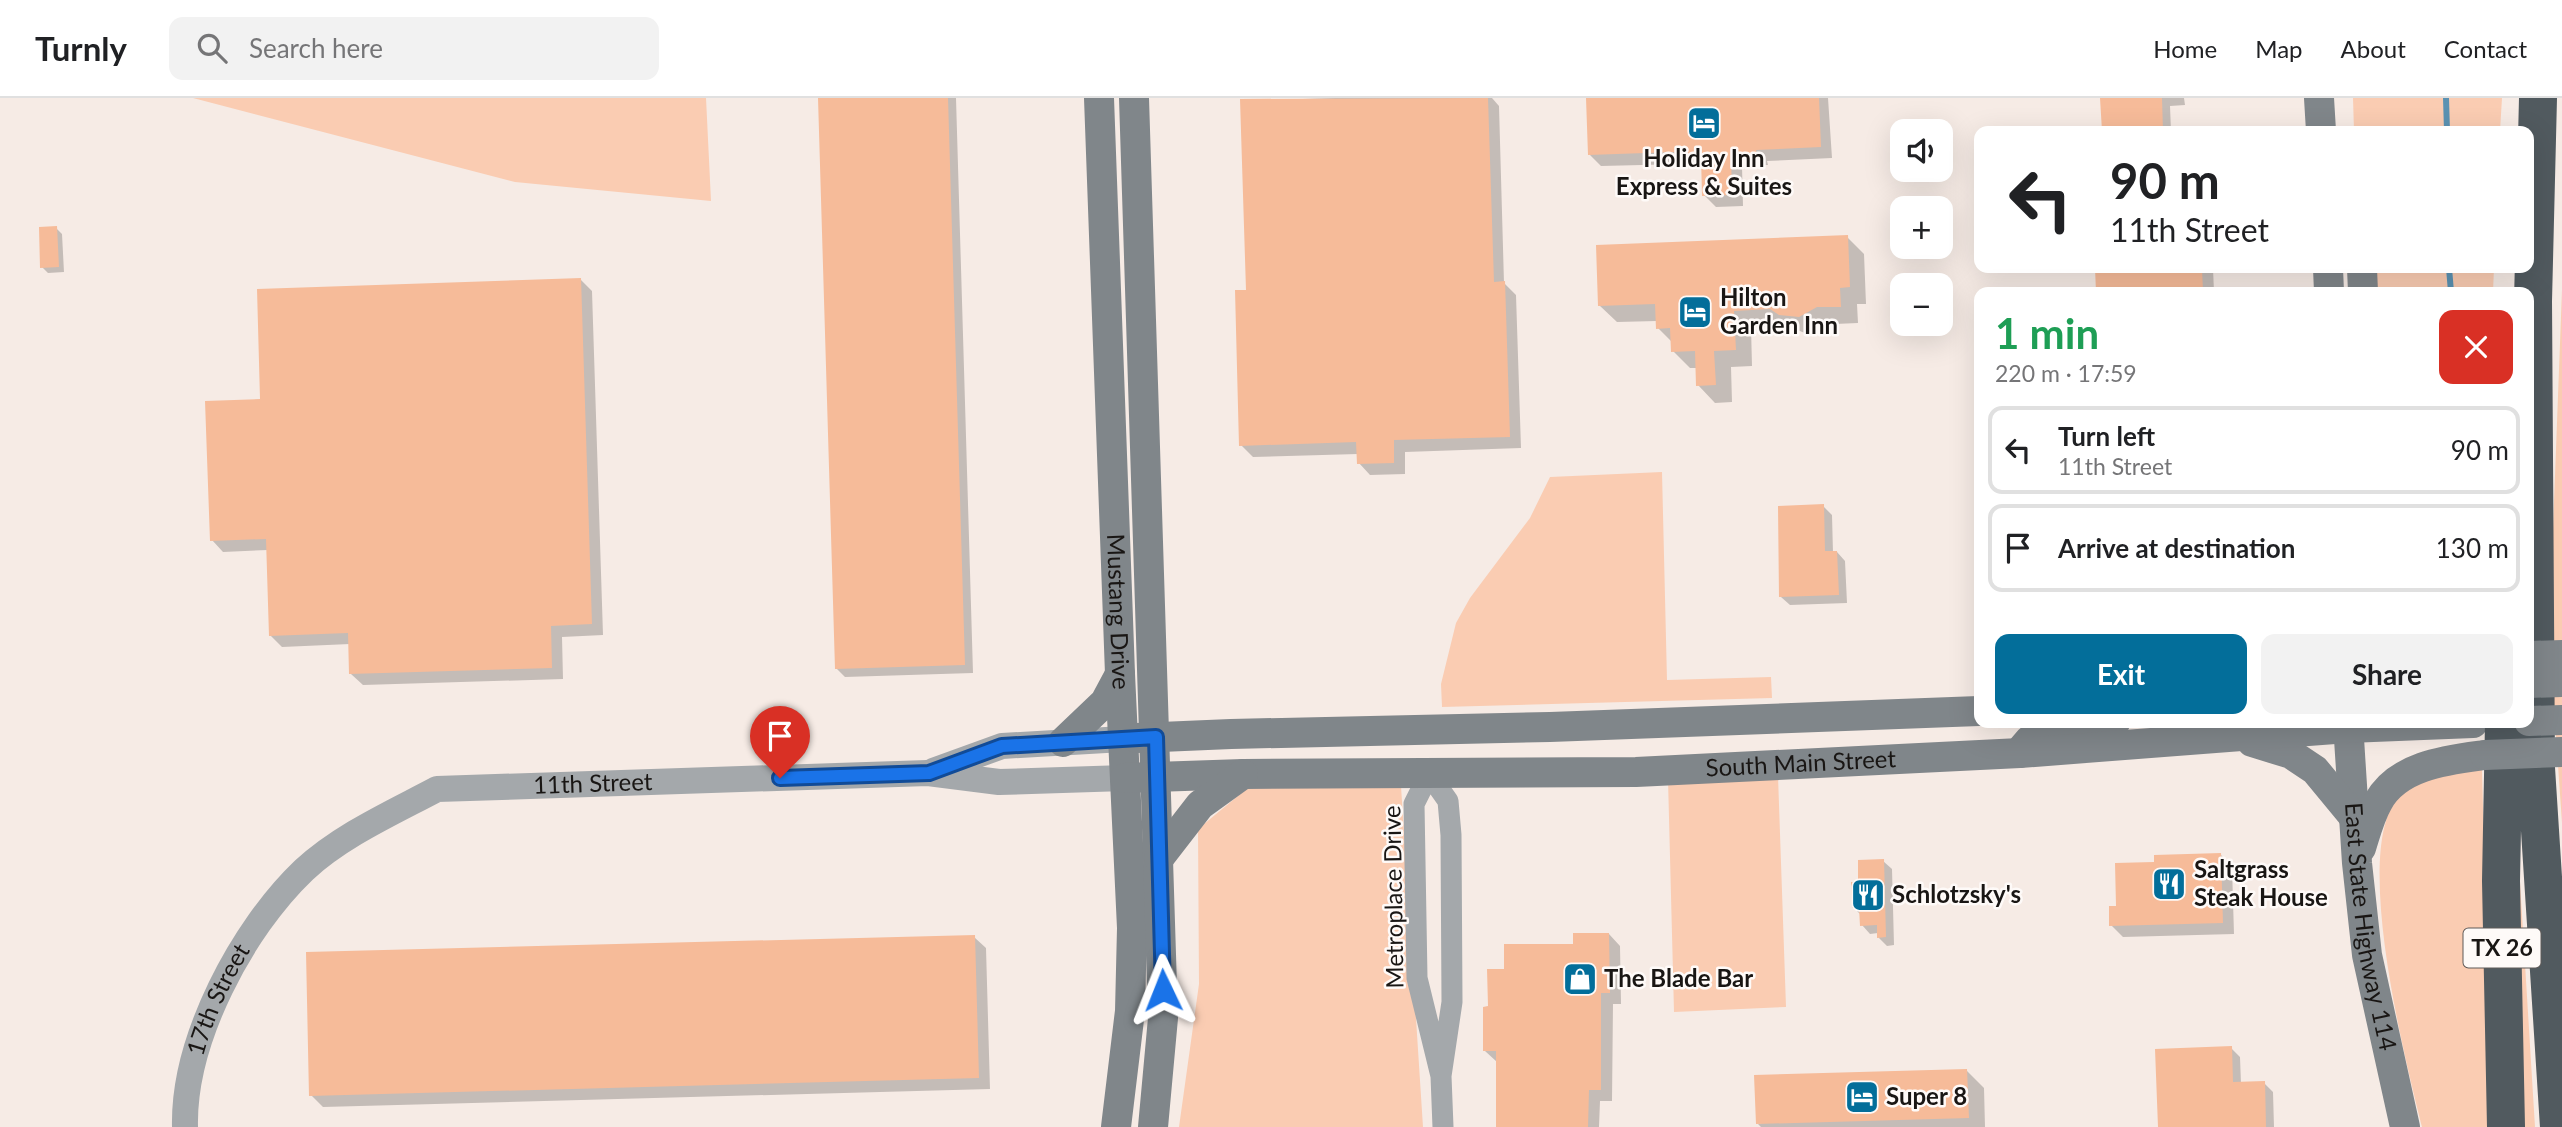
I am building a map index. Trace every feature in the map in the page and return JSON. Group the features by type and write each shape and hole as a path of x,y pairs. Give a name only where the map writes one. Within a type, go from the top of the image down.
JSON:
{"highway":[{"path":"2534,216 2538,98"},
{"path":"2534,582 2536,768 2559,1127"},
{"name":"TX 26","path":"2504,728 2501,881 2506,1127"}],"main road":[{"name":"Mustang Drive","path":"1099,98 1132,928 1130,1011 1116,1127"},
{"name":"Mustang Drive","path":"1134,98 1163,1017 1153,1127"},
{"path":"2319,98 2321,126"},
{"path":"2534,656 2562,655"},
{"path":"1063,742 1105,702 1120,674"},
{"path":"2534,683 2562,682"},
{"name":"South Main Street","path":"1123,739 1974,711"},
{"path":"1790,717 1791,765"},
{"path":"2534,721 2562,720"},
{"path":"1634,724 1636,772"},
{"path":"2020,752 2031,737 2044,729 2056,728"},
{"name":"South Main Street","path":"1125,778 1243,774 1636,772 2020,752 2235,737 2320,728"},
{"name":"East State Highway 114","path":"2348,728 2353,816 2367,955 2405,1127"},
{"path":"1427,731 1429,774"},
{"path":"2235,737 2291,754 2315,770 2353,816"},
{"path":"2357,863 2370,817 2379,799 2391,785 2423,767 2485,755 2562,752"},
{"path":"1159,858 1200,805 1243,774"}],"street":[{"name":"11th Street","path":"929,773 1002,746 1123,739"},
{"name":"11th Street","path":"288,888 304,870 328,851 367,826 437,789 929,773 999,782 1125,778"},
{"name":"Metroplace Drive","path":"1441,1076 1417,978 1414,804 1429,774 1448,801 1451,835 1452,1002 1441,1076 1443,1127"},
{"name":"17th Street","path":"185,1127 189,1080 206,1022 226,975 267,911 288,888"}],"shaded area":[{"path":"193,98 706,98 711,201 515,182"},
{"path":"2353,98 2502,98 2500,126 2354,126"},
{"path":"2369,273 2494,273 2493,287 2369,287"},
{"path":"2562,290 2562,823 2549,635"},
{"path":"1662,472 1667,680 1771,677 1772,698 1442,707 1441,684 1456,623 1470,598 1530,518 1550,477"},
{"path":"2482,769 2491,1127 2422,1127 2386,955 2380,858 2386,820 2401,794 2418,782"},
{"path":"1778,776 1786,1007 1674,1012 1668,779"},
{"path":"1250,786 1401,786 1423,1127 1179,1127 1199,984 1198,829"},
{"path":"2519,866 2535,1127 2522,1127"}],"building":[{"path":"818,98 948,98 965,665 835,669"},
{"path":"1488,98 1494,282 1505,281 1510,437 1394,440 1394,463 1357,464 1356,442 1239,446 1235,290 1246,290 1240,99"},
{"name":"Holiday Inn Express & Suites","path":"1586,98 1819,98 1821,147 1756,150 1757,154 1731,155 1732,195 1702,196 1701,156 1674,157 1674,152 1588,155"},
{"path":"2100,98 2162,98 2163,126 2102,126"},
{"path":"57,226 59,267 40,268 39,227"},
{"name":"Hilton Garden Inn","path":"1848,235 1850,287 1840,288 1841,307 1817,307 1799,317 1779,315 1770,309 1734,311 1736,350 1714,351 1716,385 1696,386 1695,351 1671,352 1670,328 1656,329 1655,304 1598,306 1596,245"},
{"path":"2095,273 2202,273 2203,287 2096,287"},
{"path":"581,278 592,624 551,626 552,668 349,674 348,633 269,636 266,539 210,541 205,401 260,399 257,289"},
{"path":"1824,504 1825,551 1837,551 1839,595 1779,597 1778,506"},
{"name":"Saltgrass Steak House","path":"2221,853 2223,923 2109,926 2109,906 2116,906 2115,863 2154,862 2154,855"},
{"name":"Schlotzsky's","path":"1884,859 1886,937 1877,938 1877,925 1860,926 1859,908 1852,908 1851,882 1858,882 1858,860"},
{"path":"1573,933 1609,933 1610,993 1601,993 1601,1090 1589,1090 1588,1127 1496,1127 1496,1051 1483,1051 1483,1007 1488,1006 1487,969 1504,969 1504,944 1573,944"},
{"path":"975,935 979,1078 309,1096 306,952"},
{"path":"2232,1046 2233,1082 2265,1081 2266,1127 2158,1127 2155,1049"},
{"name":"Super 8","path":"1967,1069 1969,1118 1756,1124 1754,1075"}],"waterway":[{"path":"2446,98 2447,126"},
{"path":"2449,273 2451,287"}],"place":[{"name":"Holiday Inn Express & Suites","path":"1704,123"},
{"name":"Hilton Garden Inn","path":"1695,312"},
{"name":"Saltgrass Steak House","path":"2169,884"},
{"name":"Schlotzsky's","path":"1868,895"},
{"name":"The Blade Bar","path":"1580,979"},
{"name":"Super 8","path":"1862,1097"}],"route":[{"path":"780,778 929,773 1002,746 1156,737 1163,990"}]}
